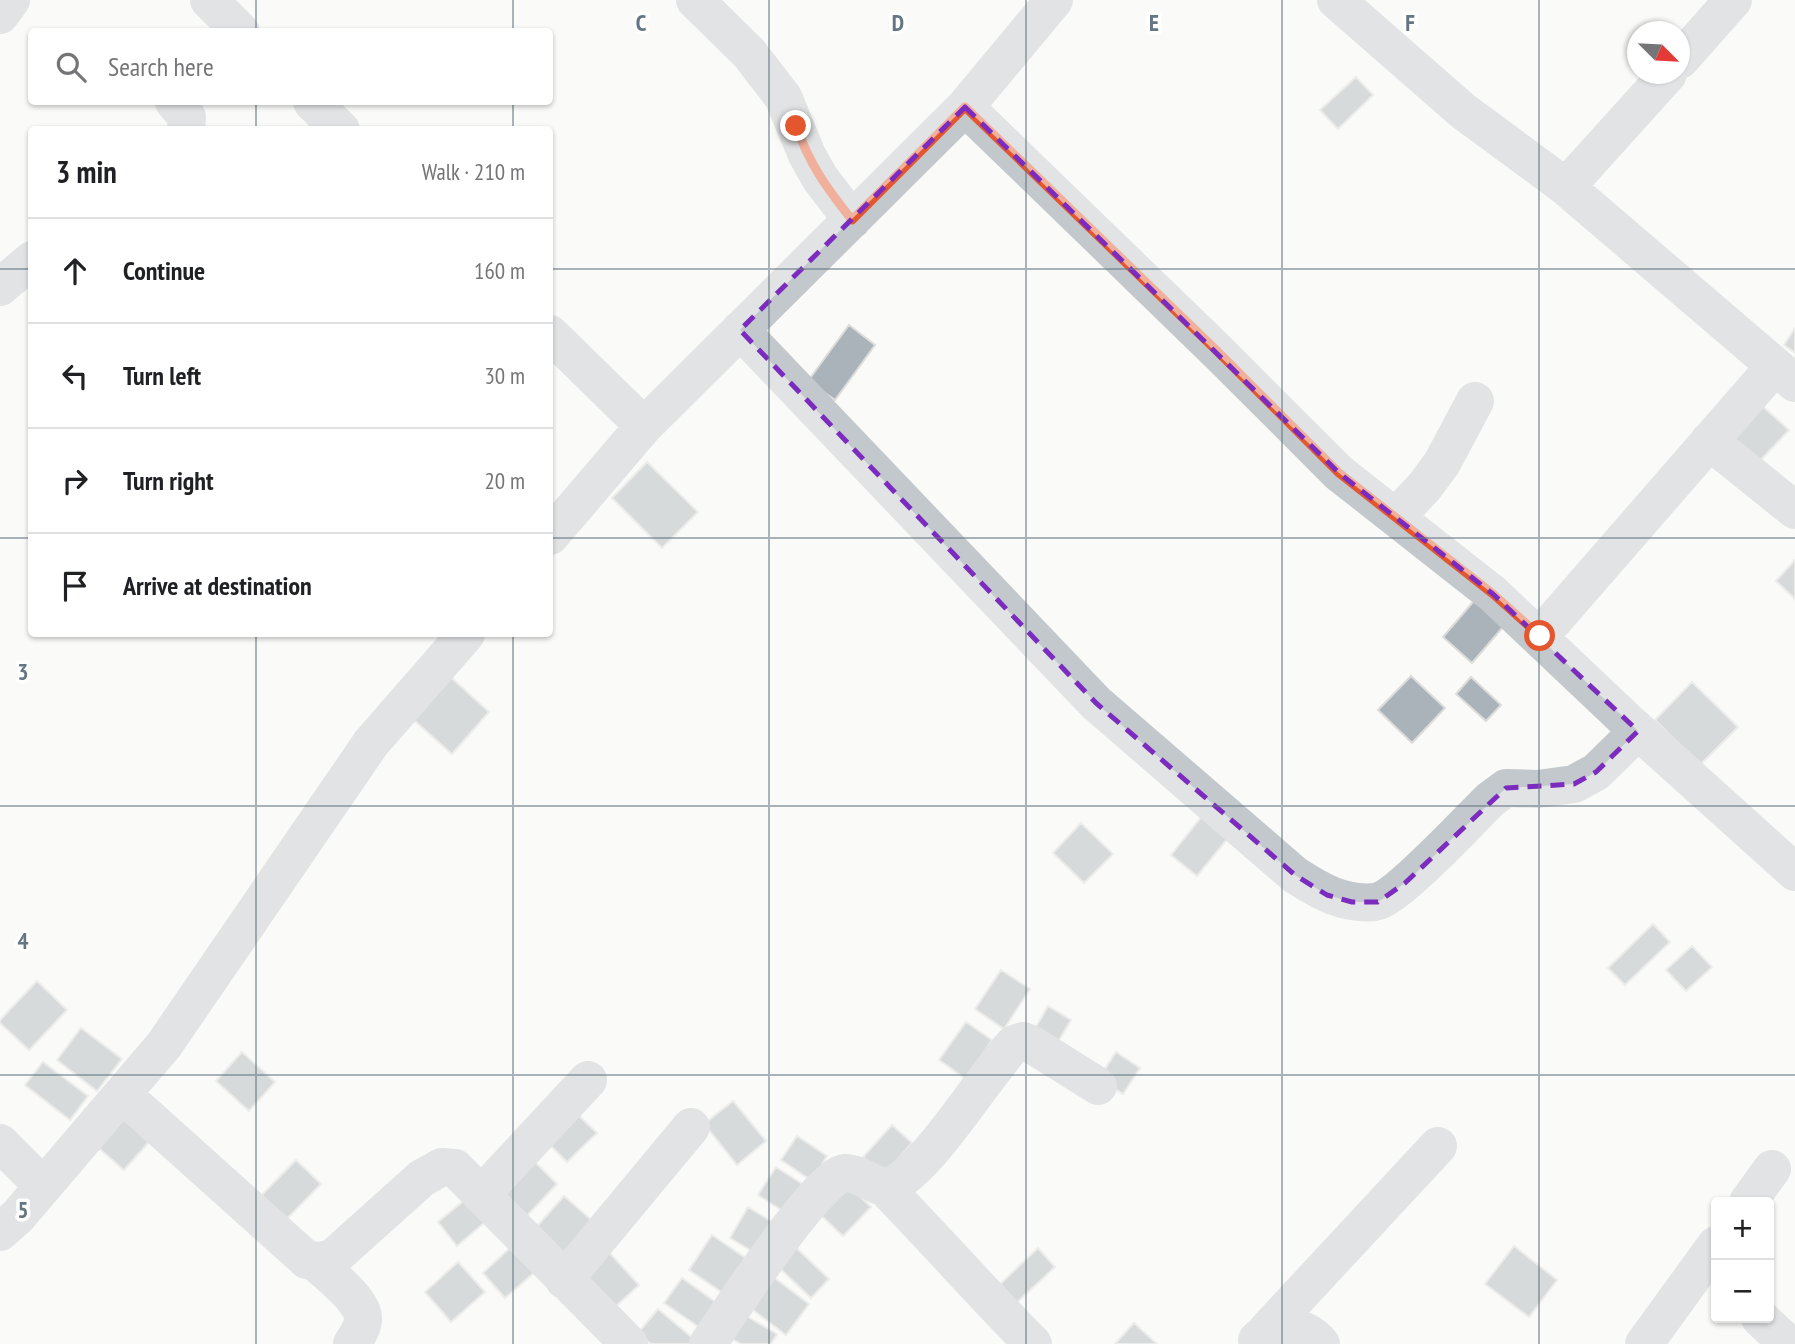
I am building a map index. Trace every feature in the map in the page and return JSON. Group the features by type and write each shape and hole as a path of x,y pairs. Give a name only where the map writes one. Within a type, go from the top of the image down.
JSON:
{"street":[{"path":"0,15 11,0"},
{"path":"695,0 749,53 783,97 813,167 852,220"},
{"path":"553,532 644,426 965,107 1054,0"},
{"path":"1336,0 1463,111 1566,187 1785,374 1709,441 1540,636"},
{"path":"1690,48 1733,0"},
{"path":"1566,187 1659,84"},
{"path":"177,105 187,117 186,126"},
{"path":"315,105 337,126"},
{"path":"965,107 1339,473 1493,594 1638,731 1795,872"},
{"path":"0,287 28,263"},
{"path":"740,330 1096,703 1295,875 1327,895 1352,902 1378,902 1405,883 1491,799 1506,788 1538,789 1574,784 1596,772 1638,731"},
{"path":"553,337 644,426"},
{"path":"1396,517 1442,463 1475,401"},
{"path":"1709,441 1795,510"},
{"path":"0,1232 164,1045 371,743 463,637"},
{"path":"885,1188 903,1179 932,1150 1014,1044 1023,1041 1031,1044 1098,1086"},
{"path":"481,1195 588,1080"},
{"path":"122,1094 307,1261 322,1261 334,1256 422,1178 442,1167 455,1168 629,1344"},
{"path":"564,1280 691,1127"},
{"path":"0,1143 43,1186"},
{"path":"1260,1337 1438,1146"},
{"path":"1752,1197 1772,1169"},
{"path":"708,1344 777,1245 821,1190 836,1176 844,1173 885,1188 1033,1344"},
{"path":"314,1261 360,1305 364,1317 362,1327 352,1344"},
{"path":"1644,1344 1711,1262"},
{"path":"1765,1323 1788,1344"},
{"path":"1260,1337 1286,1327 1301,1329 1315,1336 1321,1344"}],"highlighted area":[{"path":"965,107 1339,473 1493,594 1638,731 1596,772 1574,784 1506,788 1405,883 1378,902 1352,902 1327,895 1295,875 1096,703 740,330"}],"building":[{"path":"1356,77 1373,95 1338,129 1320,110"},
{"path":"849,325 875,345 835,400 808,381"},
{"path":"1795,328 1795,353 1784,345"},
{"path":"1759,403 1789,430 1757,464 1728,437"},
{"path":"647,462 698,512 662,548 612,498"},
{"path":"1795,560 1795,599 1776,581"},
{"path":"1479,595 1509,620 1472,663 1443,637"},
{"path":"444,671 489,712 452,754 407,714"},
{"path":"1411,676 1445,708 1412,743 1378,710"},
{"path":"1471,677 1501,705 1486,721 1456,694"},
{"path":"1692,682 1738,727 1700,765 1655,720"},
{"path":"1203,815 1229,837 1197,876 1171,855"},
{"path":"1081,823 1113,854 1084,883 1053,853"},
{"path":"1653,924 1670,942 1625,985 1608,968"},
{"path":"1692,946 1712,967 1686,991 1666,970"},
{"path":"1001,970 1030,989 1004,1029 975,1009"},
{"path":"37,981 67,1010 29,1050 0,1020"},
{"path":"1048,1006 1071,1020 1055,1047 1032,1034"},
{"path":"966,1022 992,1040 966,1079 939,1060"},
{"path":"81,1028 122,1059 97,1091 57,1060"},
{"path":"242,1052 275,1082 249,1111 216,1081"},
{"path":"1116,1052 1140,1068 1123,1094 1099,1078"},
{"path":"43,1062 88,1096 70,1120 25,1085"},
{"path":"733,1101 766,1141 737,1165 704,1124"},
{"path":"126,1108 156,1134 124,1170 95,1145"},
{"path":"573,1110 597,1133 567,1162 544,1139"},
{"path":"892,1125 912,1143 884,1175 863,1157"},
{"path":"797,1136 827,1156 812,1181 781,1160"},
{"path":"526,1153 557,1184 520,1223 489,1193"},
{"path":"296,1160 321,1184 280,1226 255,1202"},
{"path":"776,1167 807,1187 789,1215 758,1195"},
{"path":"842,1179 871,1207 843,1236 814,1209"},
{"path":"564,1196 595,1223 564,1258 533,1231"},
{"path":"466,1199 485,1222 457,1246 438,1222"},
{"path":"748,1207 779,1226 760,1256 730,1238"},
{"path":"712,1235 747,1259 723,1293 689,1270"},
{"path":"788,1240 829,1279 811,1298 770,1259"},
{"path":"512,1246 535,1272 505,1298 483,1273"},
{"path":"1514,1246 1557,1280 1529,1317 1485,1284"},
{"path":"605,1248 639,1285 614,1308 580,1272"},
{"path":"1038,1248 1055,1267 1013,1306 996,1288"},
{"path":"458,1262 485,1292 451,1322 425,1292"},
{"path":"772,1276 809,1304 786,1335 749,1307"},
{"path":"682,1278 721,1306 703,1330 664,1303"},
{"path":"658,1309 695,1340 691,1344 651,1344 638,1333"},
{"path":"741,1313 777,1334 771,1344 741,1344 727,1336"},
{"path":"1134,1323 1157,1344 1115,1344"}],"route":[{"path":"796,126 807,155 820,178 852,220 965,107 1339,473 1493,594 1540,636"}]}
